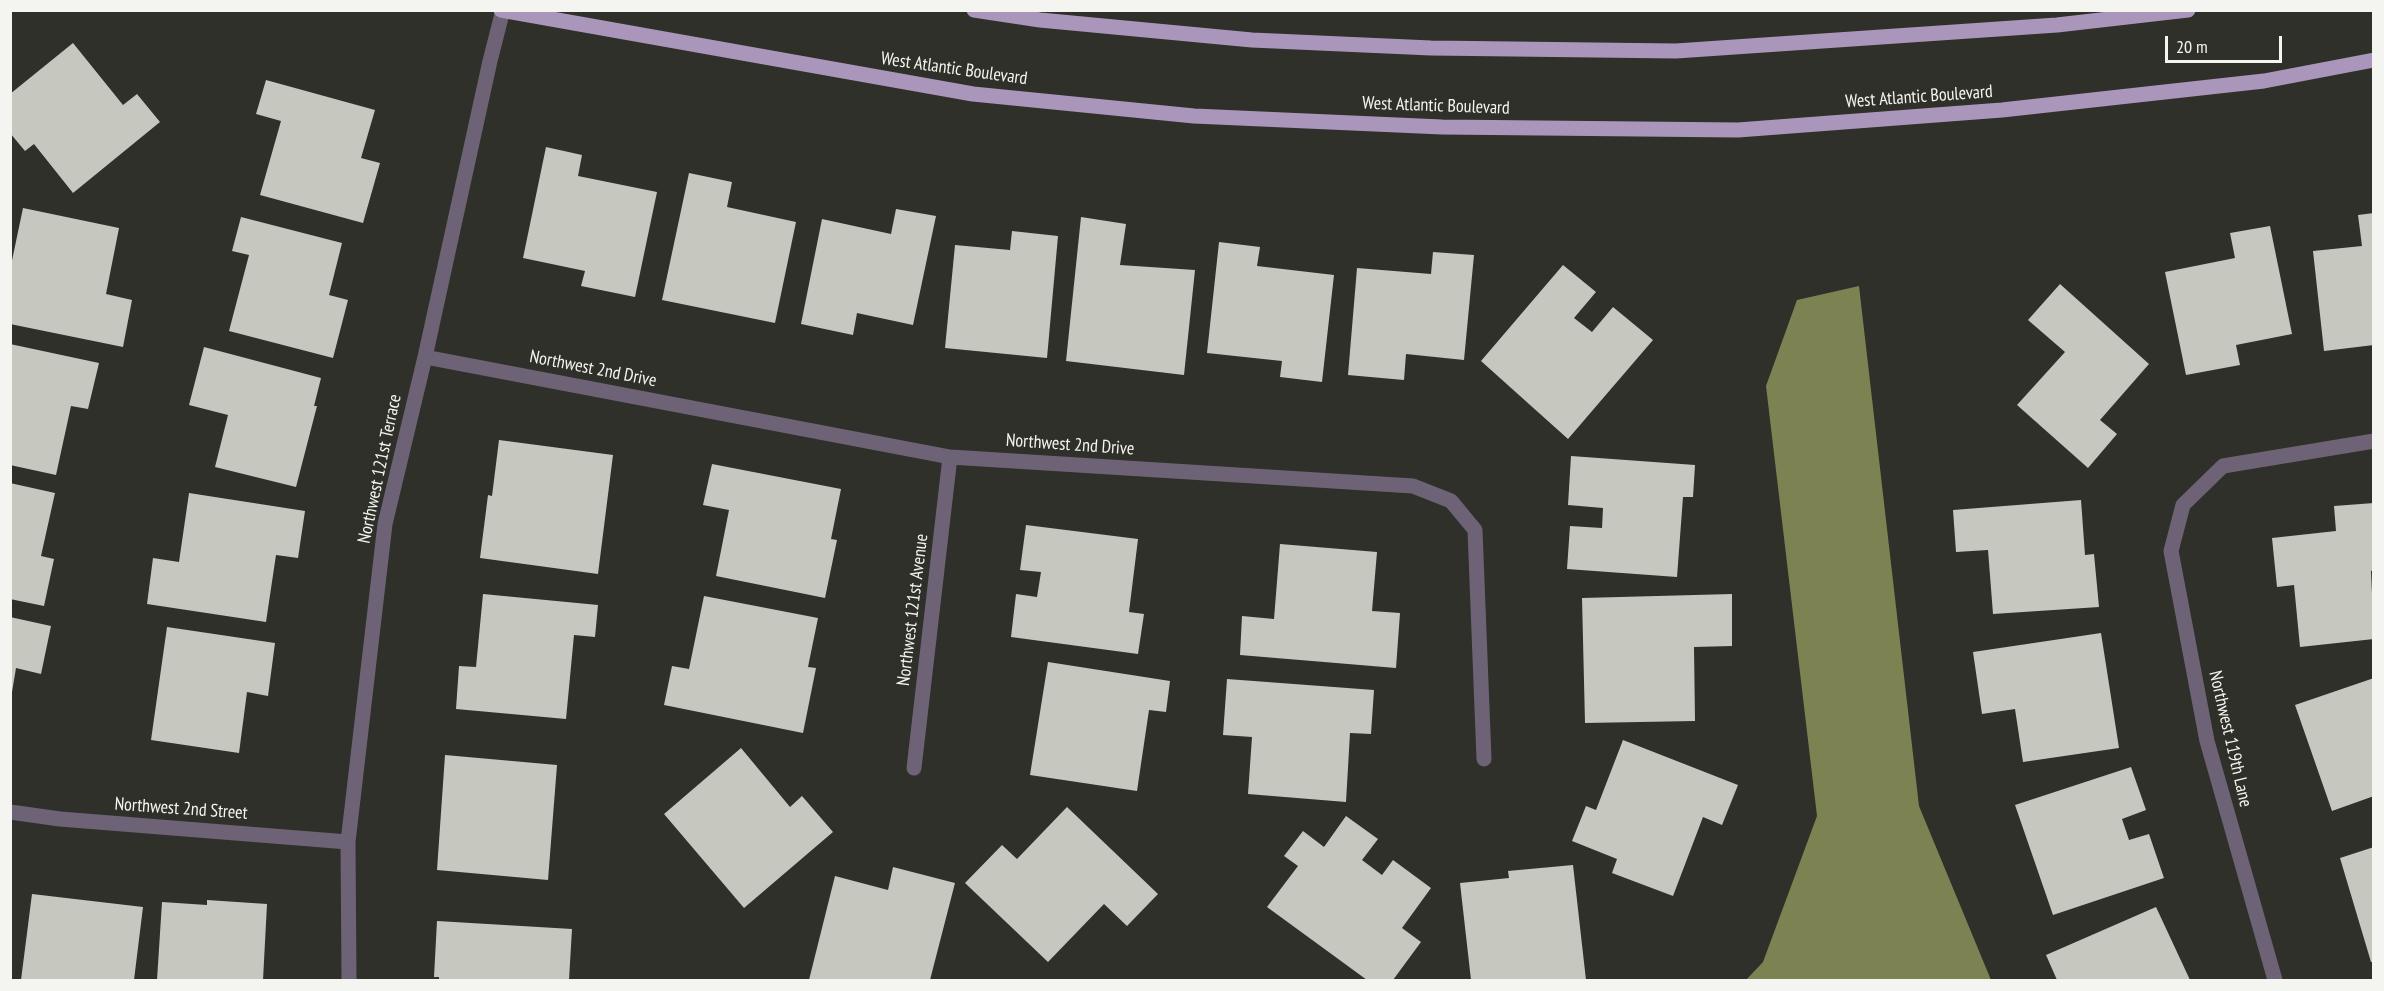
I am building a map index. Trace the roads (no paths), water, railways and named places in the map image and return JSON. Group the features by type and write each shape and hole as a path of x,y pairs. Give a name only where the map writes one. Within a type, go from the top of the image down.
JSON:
{"main road":[{"path":"974,10 1040,20 1251,40 1431,48 1676,51 2057,25 2188,10"},
{"name":"West Atlantic Boulevard","path":"502,11 973,94 1194,116 1442,127 1749,129 2002,110 2264,81 2373,60"}],"street":[{"name":"Northwest 121st Terrace","path":"348,981 348,842 385,524 425,357 502,11"},
{"name":"Northwest 2nd Drive","path":"425,357 950,457 1413,486 1451,501 1475,530 1484,759"},
{"name":"Northwest 119th Lane","path":"2276,981 2207,741 2171,551 2183,505 2223,466 2373,441"},
{"name":"Northwest 121st Avenue","path":"914,768 950,457"},
{"name":"Northwest 2nd Street","path":"10,812 60,819 348,842"}]}
